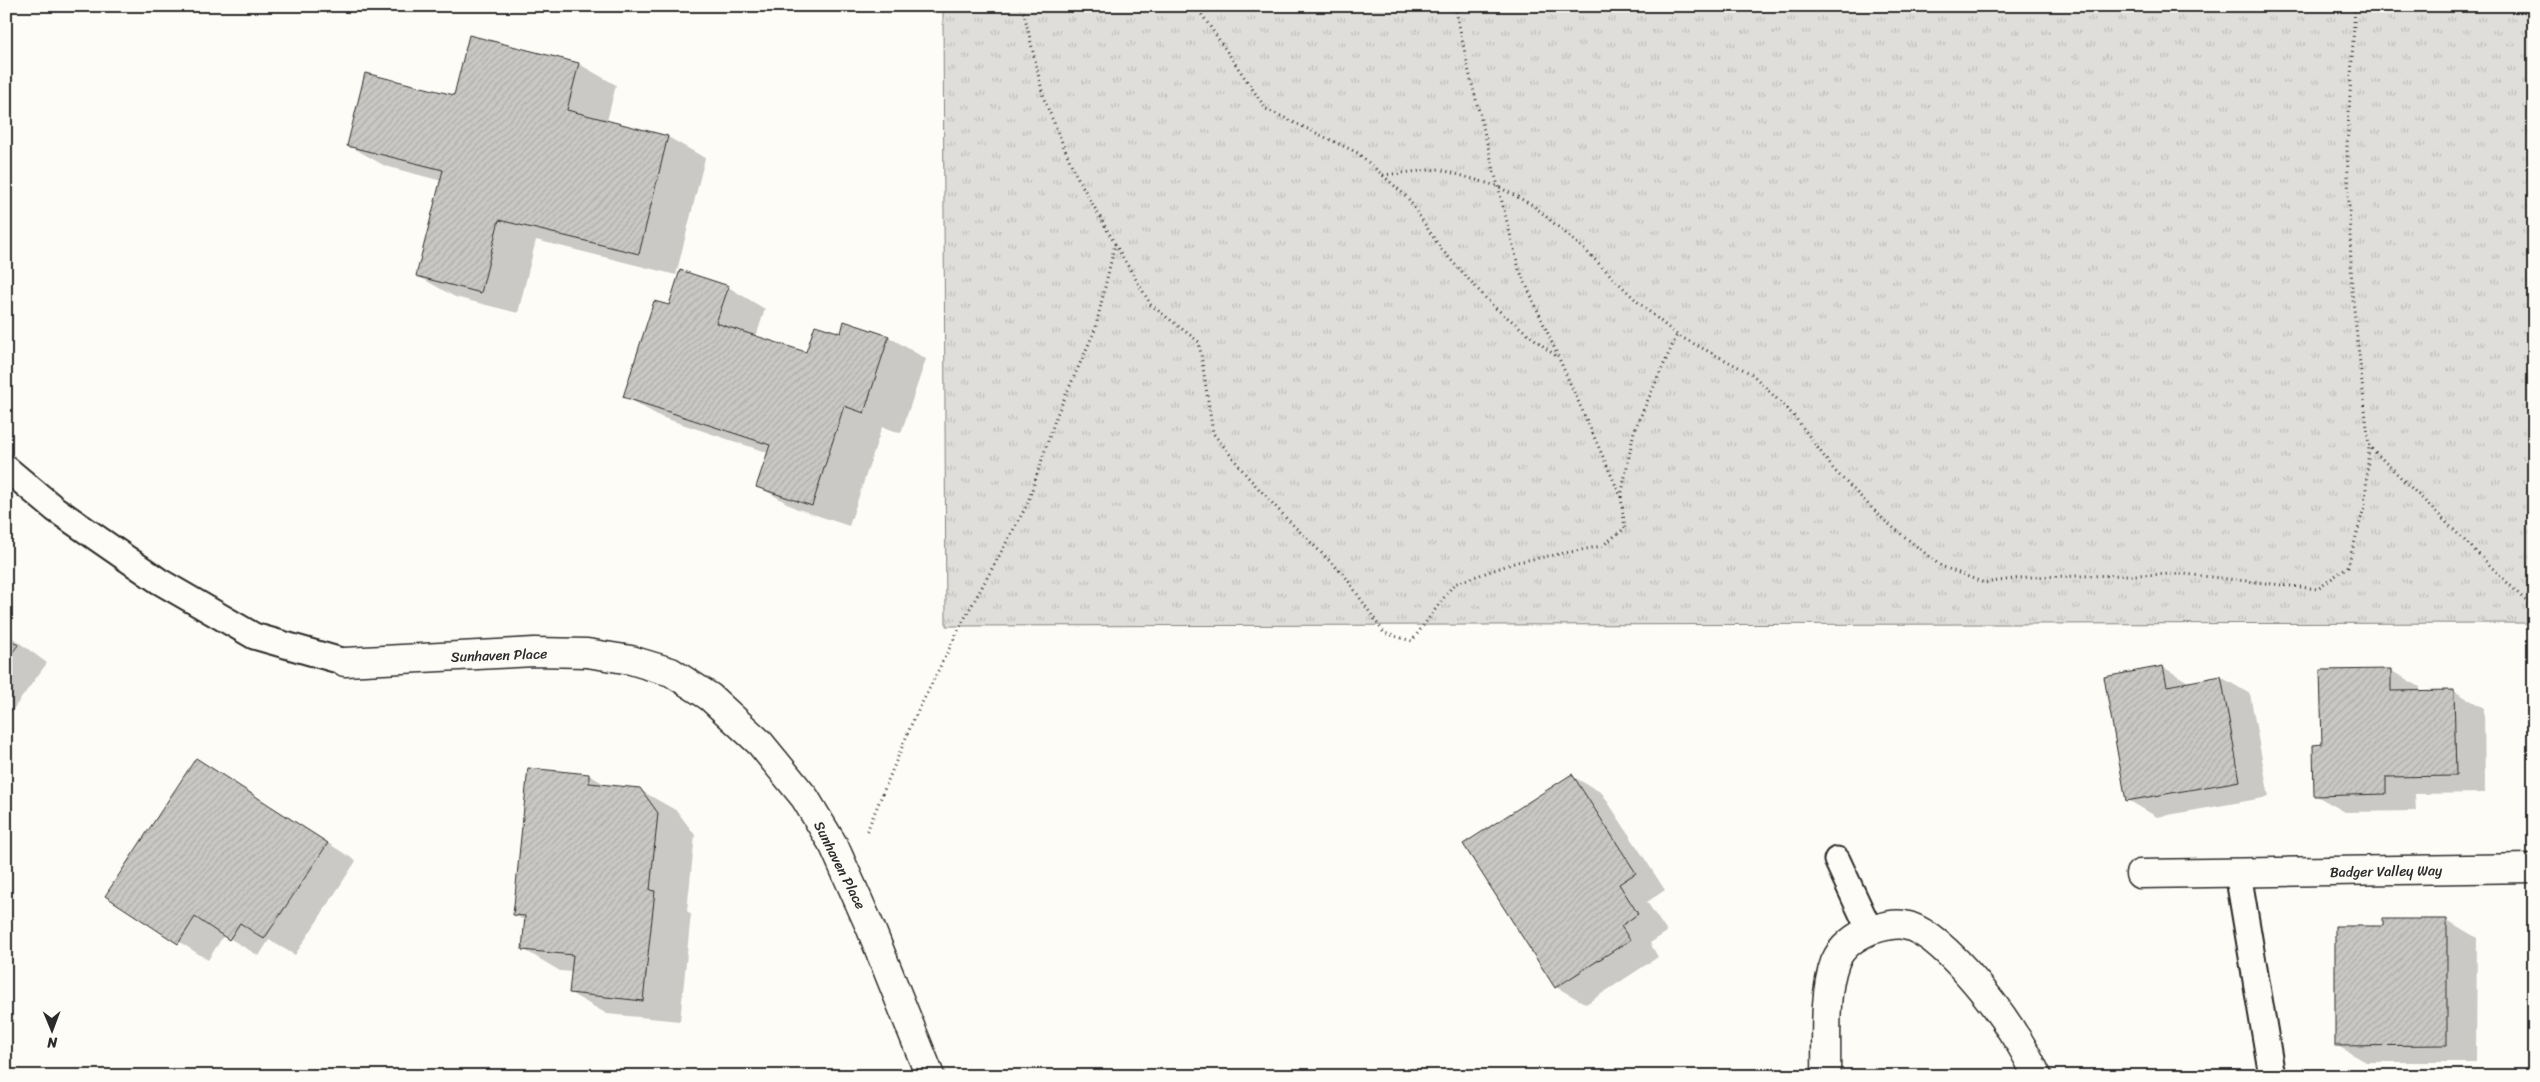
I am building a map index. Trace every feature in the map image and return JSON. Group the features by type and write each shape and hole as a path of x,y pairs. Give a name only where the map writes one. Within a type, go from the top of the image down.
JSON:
{"street":[{"name":"Sunhaven Place","path":"345,662 534,652 587,653 631,660 671,672 710,697 760,743 804,798 834,846 916,1036 930,1076"},
{"name":"Badger Valley Way","path":"2140,874 2534,868"},
{"path":"1826,1076 1829,994 1835,962 1843,948 1870,931 1888,925 1904,925 1922,931 1937,942 1982,990 2016,1036 2037,1076"}],"lane":[{"path":"6,468 55,509 159,581 254,636 345,662"},
{"path":"1837,860 1870,931"},
{"path":"2238,873 2272,1076"}],"path":[{"path":"1019,6 1024,13 1044,99 1074,170 1151,305 1199,342 1213,433 1247,476 1345,576 1384,633 1412,641 1454,584 1517,562 1602,546 1625,528 1621,497 1519,269 1469,72 1455,6"},
{"path":"1196,6 1266,108 1358,152 1407,197 1440,249 1493,306 1557,357"},
{"path":"1383,175 1439,168 1497,186 1534,206 1586,252 1639,304 1677,335 1752,374 1795,417 1834,470 1885,521 1941,566 1984,583 2028,577 2184,574 2318,590 2348,566 2365,504 2369,446 2352,281 2347,147 2355,6"},
{"path":"848,878 912,723 961,625 1027,505 1056,416 1095,330 1115,244"},
{"path":"1621,497 1634,431 1677,335"},
{"path":"2369,446 2534,609"}],"green space":[{"path":"943,6 2534,6 2534,623 946,626"}],"building":[{"path":"469,35 579,63 567,110 668,136 639,254 499,220 481,293 416,276 443,170 347,146 365,73 454,95"},
{"path":"680,270 729,286 716,323 806,352 815,325 841,333 844,321 889,336 864,413 844,406 812,506 756,487 770,445 623,397 654,301 669,305"},
{"path":"6,636 18,645 6,661"},
{"path":"2163,666 2167,686 2221,676 2240,781 2126,801 2104,677"},
{"path":"2391,669 2391,691 2454,690 2456,776 2386,777 2386,794 2314,796 2313,745 2322,744 2320,670"},
{"path":"196,758 328,843 264,939 240,923 229,940 195,917 178,944 105,896"},
{"path":"528,768 589,774 589,783 640,788 658,813 650,890 655,891 643,1001 569,993 573,955 522,950 525,916 513,915"},
{"path":"1572,774 1636,873 1619,884 1638,914 1621,926 1630,940 1555,988 1463,844"},
{"path":"2383,919 2447,919 2447,1045 2335,1046 2335,926 2383,926"}]}
